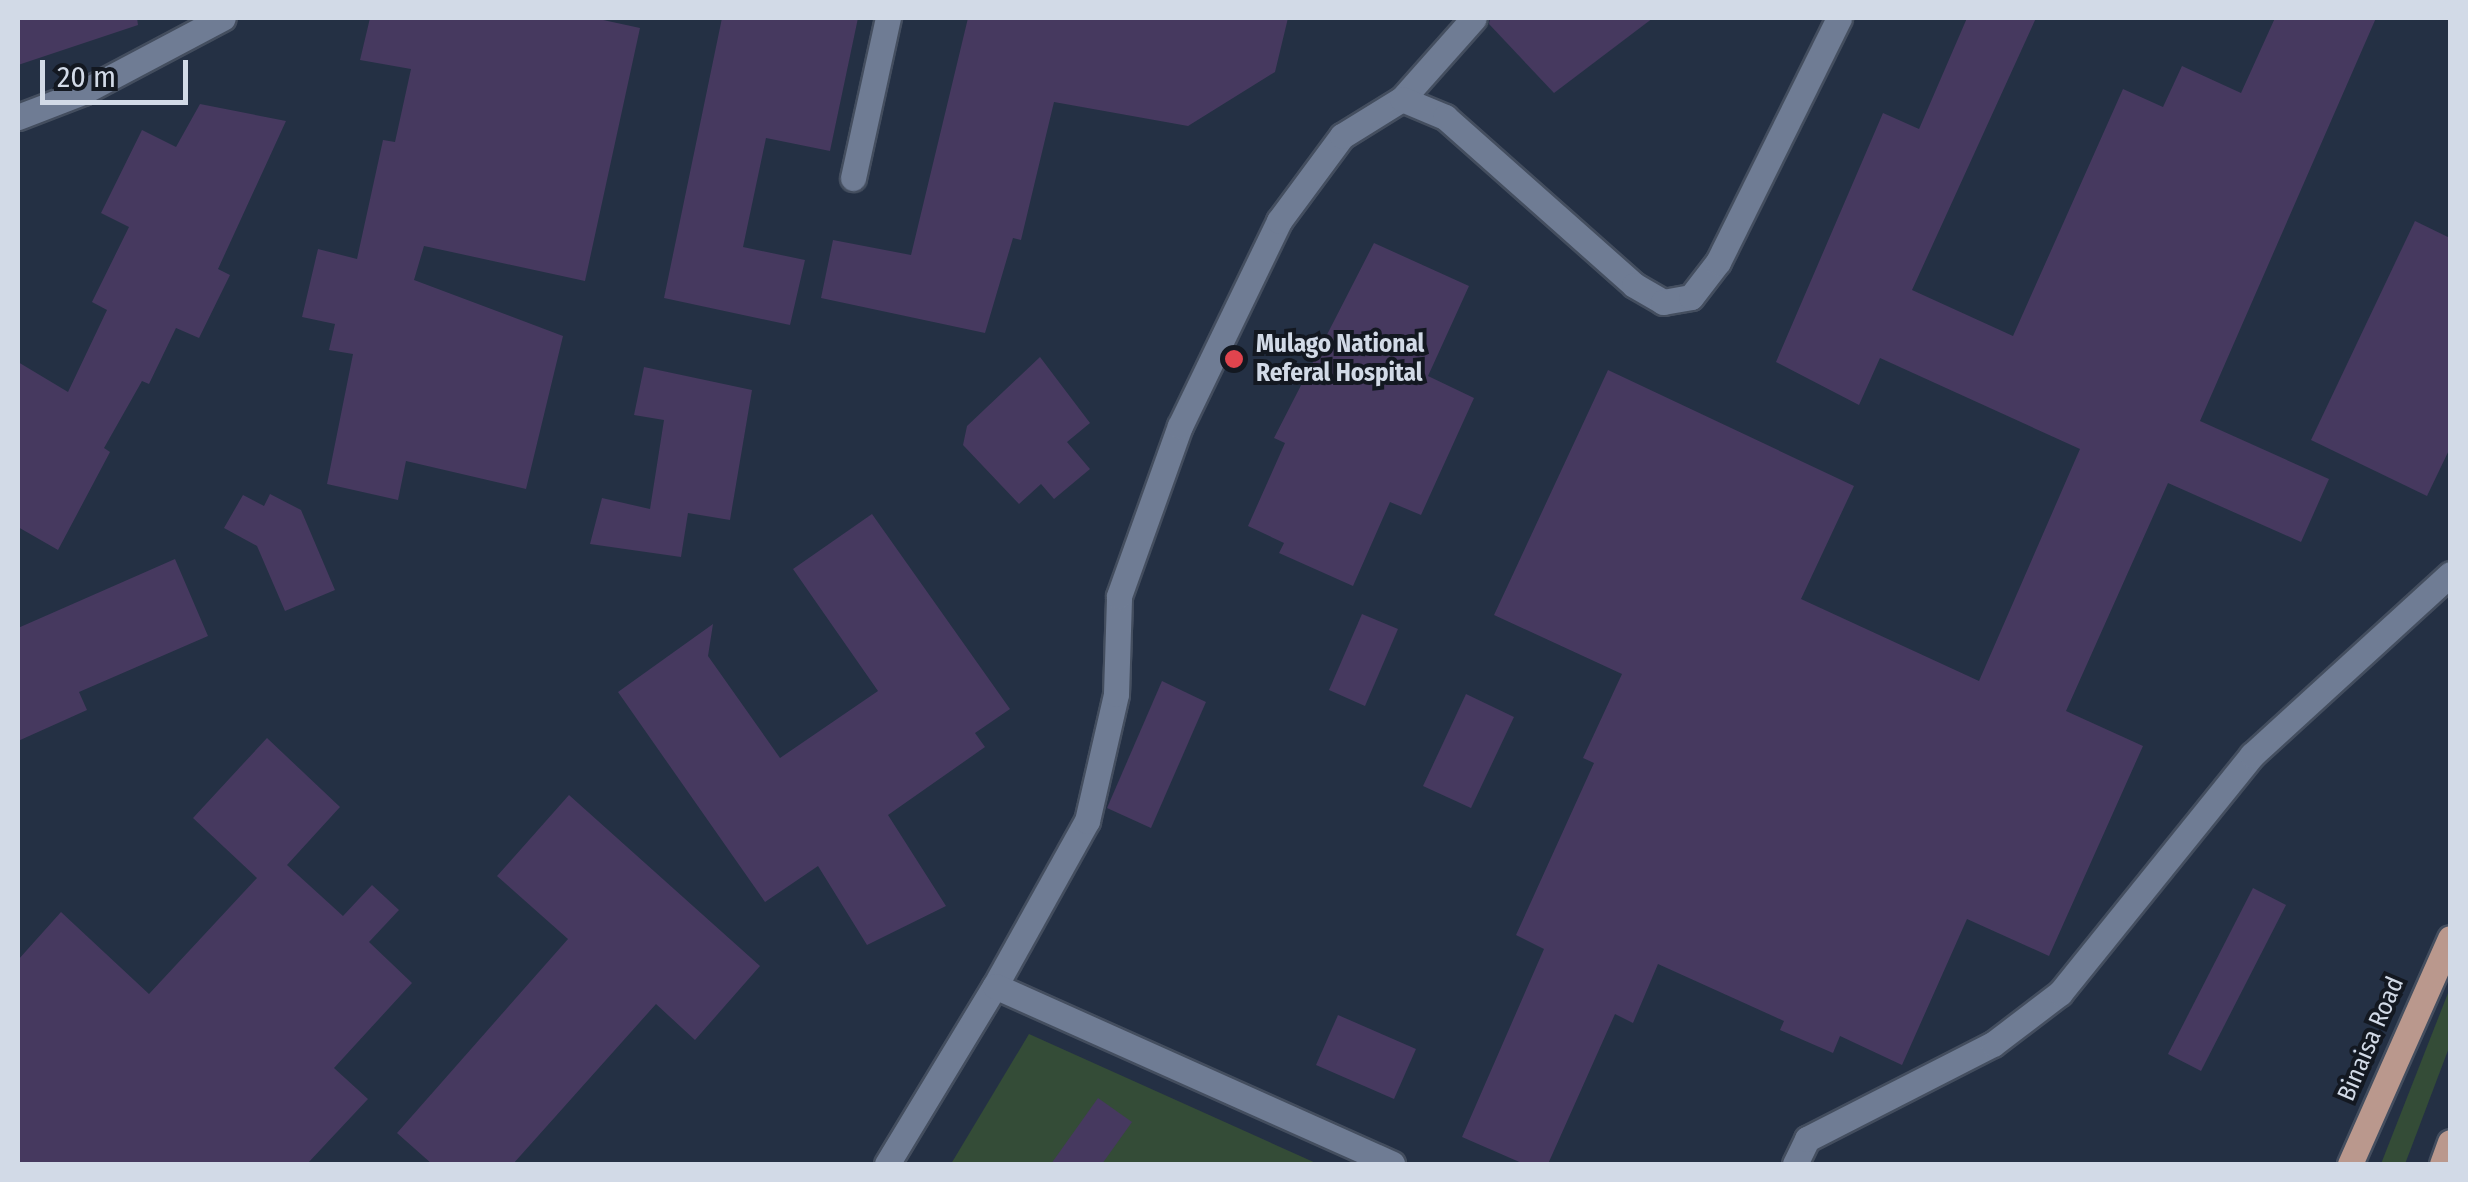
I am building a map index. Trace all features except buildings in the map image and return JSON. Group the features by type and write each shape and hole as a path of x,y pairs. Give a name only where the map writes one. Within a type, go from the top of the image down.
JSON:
{"main road":[{"name":"Binaisa Road","path":"2350,1164 2450,938"},
{"path":"2442,1164 2450,1142"}],"lane":[{"path":"18,117 83,92 223,18"},
{"path":"853,178 888,18"},
{"path":"887,1164 995,986 1087,821 1116,694 1119,596 1180,426 1279,221 1342,136 1402,99 1474,18"},
{"path":"1402,99 1446,117 1634,284 1664,302 1691,297 1718,262 1839,18"},
{"path":"1795,1164 1807,1139 1993,1044 2060,993 2252,755 2450,574"},
{"path":"995,986 1392,1164"}],"green space":[{"path":"2450,988 2450,1045 2405,1164 2381,1164"},
{"path":"1029,1034 1318,1164 951,1164"}],"place":[{"name":"Mulago National Referal Hospital","path":"1234,359"}]}
